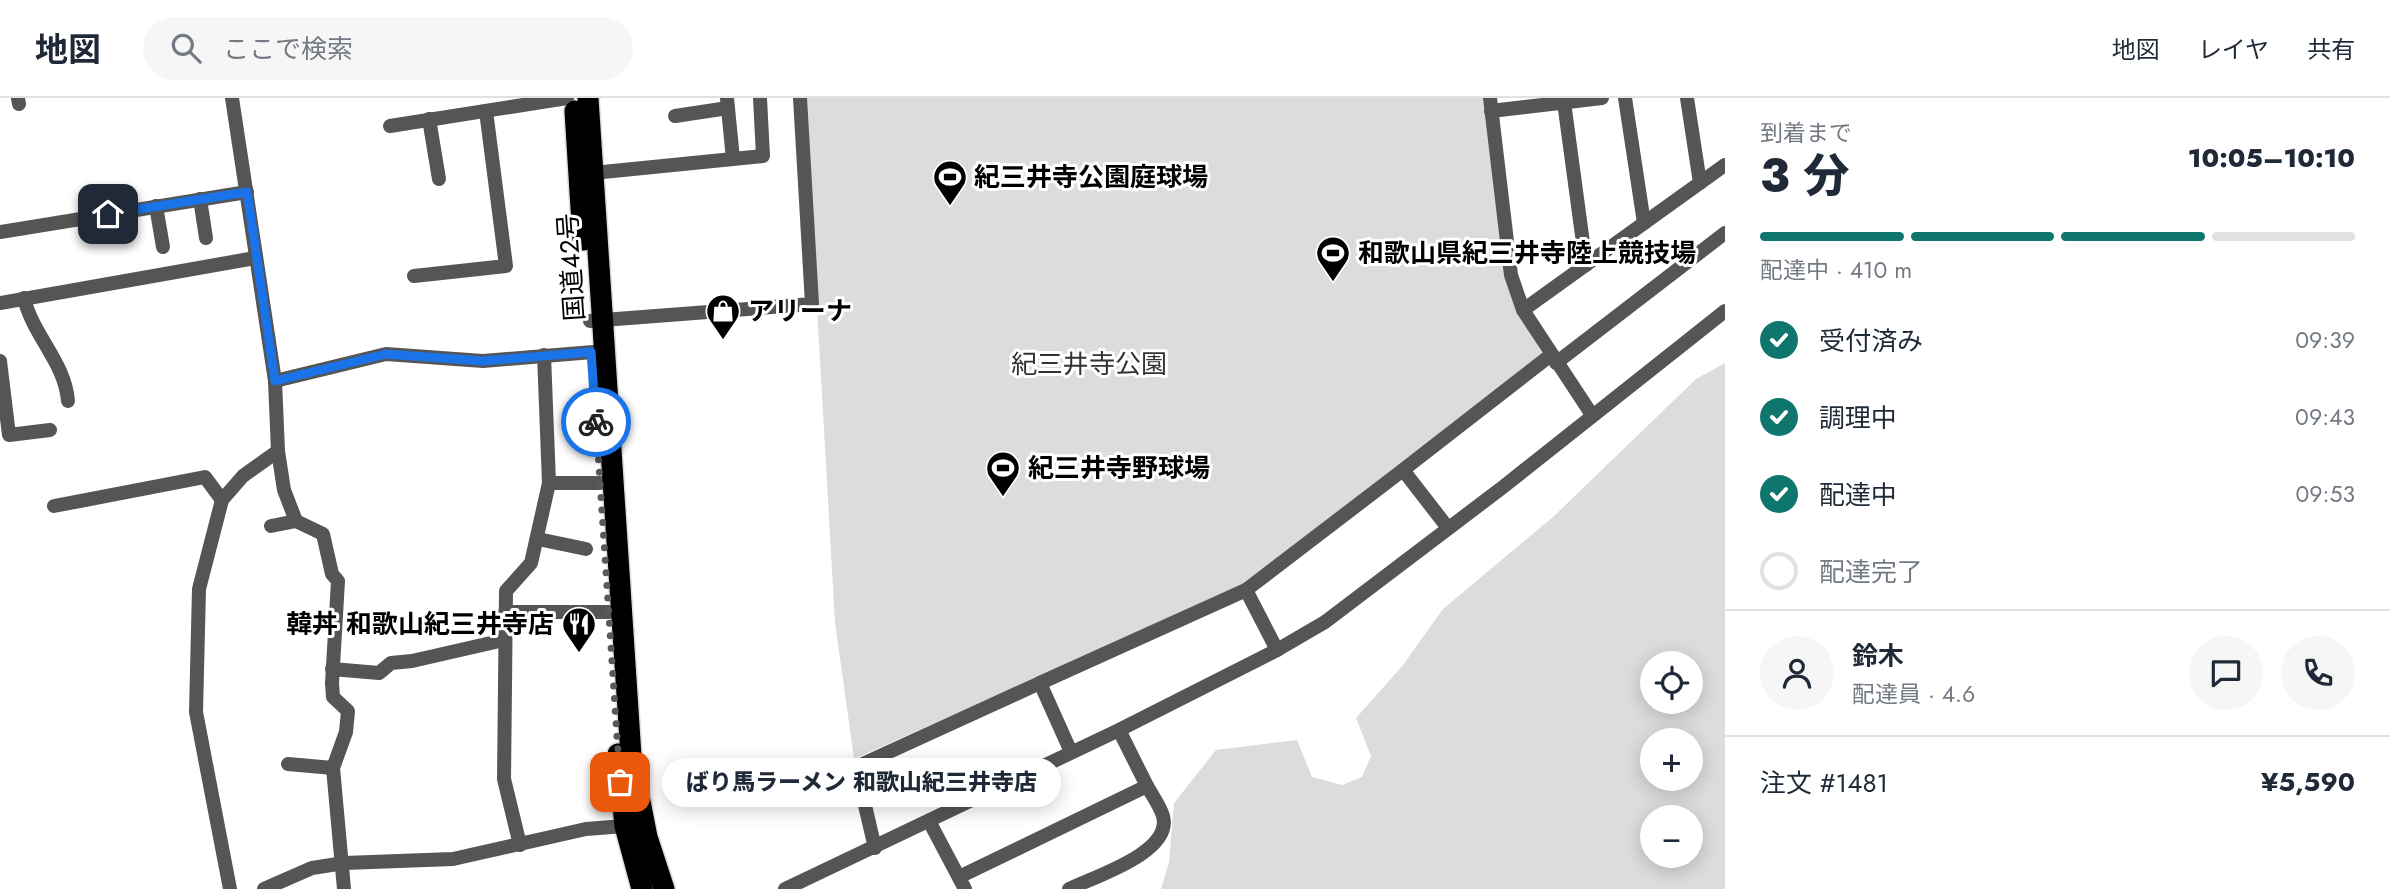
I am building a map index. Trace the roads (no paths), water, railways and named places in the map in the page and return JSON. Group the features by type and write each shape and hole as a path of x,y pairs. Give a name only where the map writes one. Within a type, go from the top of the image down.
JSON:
{"highway":[{"name":"国道42号","path":"574,98 596,320 631,756 648,837 664,889"},
{"name":"国道42号","path":"588,98 593,173 596,320"},
{"name":"国道42号","path":"598,352 600,483 625,826 642,889"}],"street":[{"path":"232,98 275,381 278,451 285,490 296,521"},
{"path":"390,126 566,98"},
{"path":"593,173 763,156 760,98"},
{"path":"596,320 812,304 800,98"},
{"path":"1592,415 1522,310 1511,275 1490,104 1602,98"},
{"path":"1625,98 1644,223"},
{"path":"1687,98 1700,183"},
{"path":"1564,102 1586,265"},
{"path":"675,116 728,103 733,159"},
{"path":"414,276 506,266 486,111"},
{"path":"429,120 439,179"},
{"path":"1522,310 1725,165"},
{"path":"0,232 247,192"},
{"path":"200,200 206,238"},
{"path":"156,206 163,247"},
{"path":"875,848 856,767 1246,590 1403,470 1725,233"},
{"path":"0,303 255,258"},
{"path":"24,298 32,324 59,366 68,401"},
{"path":"785,889 1119,730 1277,650 1325,622 1725,311"},
{"path":"275,381 386,354 483,361 598,352"},
{"path":"520,845 504,779 506,591 531,563 550,483 544,355"},
{"path":"0,361 9,435 50,430"},
{"path":"230,889 196,699 199,589 222,500 243,476 278,451"},
{"path":"1403,470 1448,528"},
{"path":"54,506 205,477 222,500"},
{"path":"550,483 600,483"},
{"path":"271,526 296,521 323,534 332,574 338,581 332,669 333,697 348,711 346,733 333,768 344,863 344,889"},
{"path":"538,539 586,549"},
{"path":"1246,590 1277,650"},
{"path":"505,612 608,612"},
{"path":"332,669 379,673 391,663 412,662 504,640"},
{"path":"1040,683 1071,752"},
{"path":"1069,889 1150,850 1161,837 1163,817 1119,730"},
{"path":"288,764 333,768"},
{"path":"929,821 962,883 1147,786"},
{"path":"264,889 312,868 344,863 453,859 586,830 625,826"}],"place":[{"name":"紀三井寺公園庭球場","path":"950,207"},
{"name":"和歌山県紀三井寺陸上競技場","path":"1333,283"},
{"name":"アリーナ","path":"723,341"},
{"name":"紀三井寺野球場","path":"1003,498"},
{"name":"韓丼 和歌山紀三井寺店","path":"579,654"},
{"name":"ばり馬ラーメン 和歌山紀三井寺店","path":"620,782"}],"park label":[{"name":"紀三井寺公園","path":"1089,364"}]}
